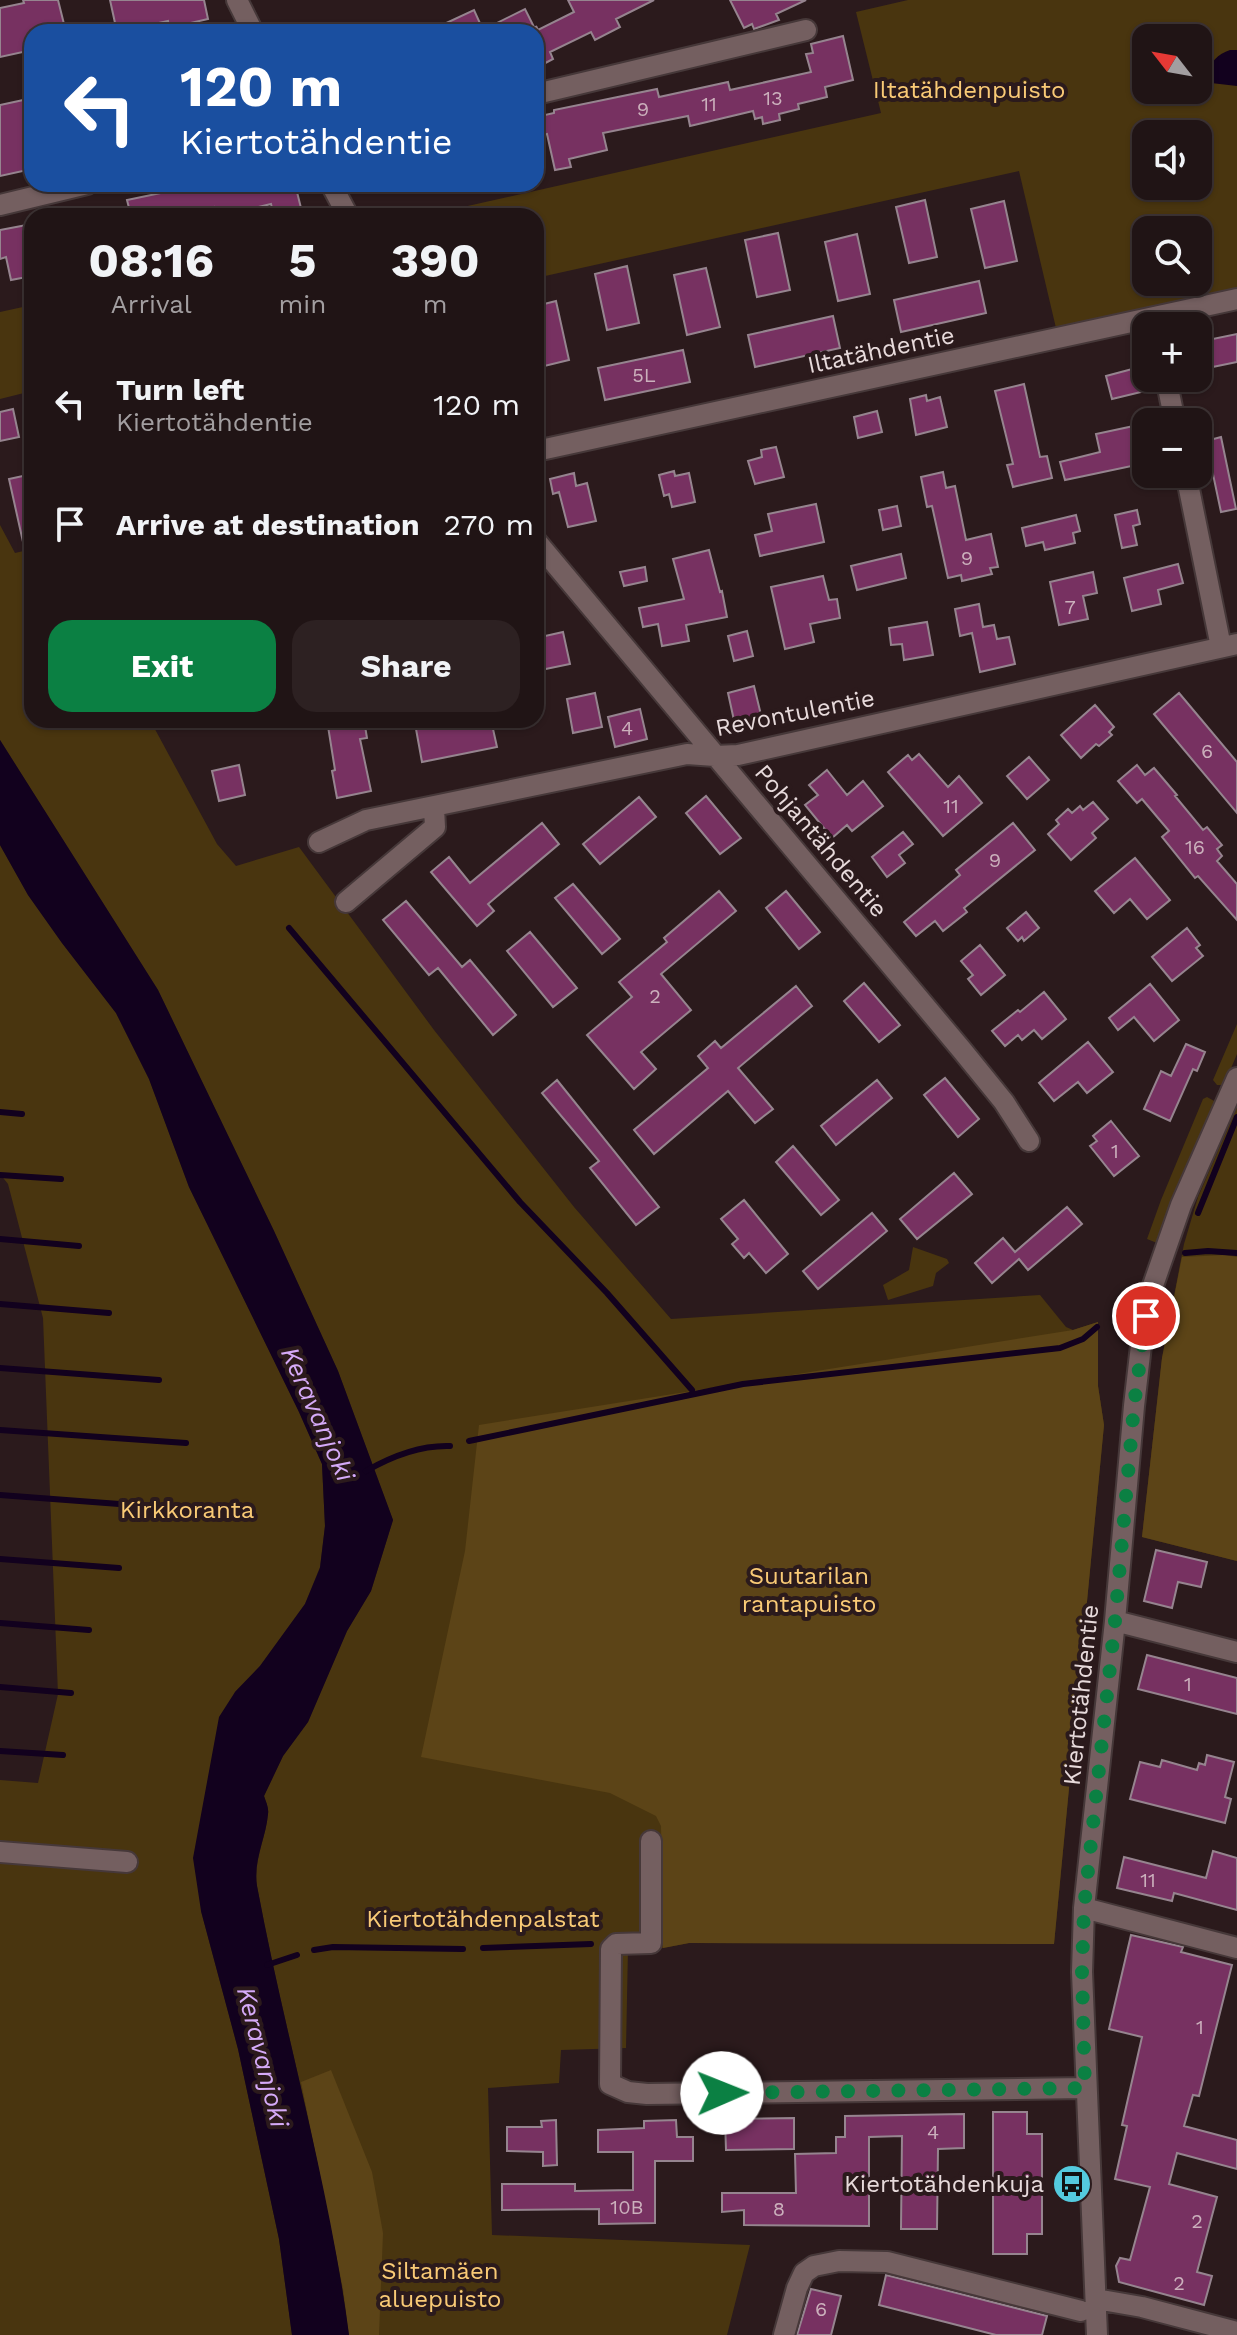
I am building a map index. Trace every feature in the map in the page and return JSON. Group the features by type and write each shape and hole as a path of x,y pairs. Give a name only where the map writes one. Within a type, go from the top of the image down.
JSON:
{"street":[{"path":"237,0 249,24"},
{"path":"544,92 806,30"},
{"path":"0,205 54,192"},
{"name":"Iltatähdentie","path":"1190,312 1237,299"},
{"name":"Iltatähdentie","path":"544,449 1132,327"},
{"path":"1190,488 1229,645"},
{"name":"Pohjantähdentie","path":"544,551 961,1049 1004,1102 1029,1141"},
{"name":"Revontulentie","path":"319,842 366,820 687,754 738,755 1229,645"},
{"path":"346,902 435,827 434,808"},
{"name":"Kiertotähdentie","path":"1097,2335 1088,2305 1082,1972 1084,1908 1115,1621 1134,1406 1150,1294 1181,1205 1237,1078"},
{"path":"1115,1621 1237,1652"},
{"path":"651,1841 651,1943 616,1944 611,1949 610,2084 628,2092 647,2094 1085,2088"},
{"path":"0,1852 127,1862"},
{"path":"1084,1908 1237,1948"},
{"path":"784,2335 804,2273 814,2266 839,2261 887,2262 1088,2305 1142,2307 1237,2332"}],"green space":[{"name":"Iltatähdenpuisto","path":"908,0 1237,0 1237,288 1212,294 1212,216 1132,216 1132,296 1201,296 1056,328 1019,171 544,276 544,208 459,208 530,192 544,192 544,189 881,113 856,12"},
{"path":"24,307 24,393 0,399 0,312"},
{"name":"Suutarilan rantapuisto","path":"0,525 15,553 24,551 24,728 154,728 217,844 236,866 299,847 434,1030 574,1207 671,1319 1040,1295 1066,1327 1073,1330 1098,1322 1098,1386 1104,1425 1054,1944 689,1943 663,1948 628,1949 626,2048 561,2050 559,2083 488,2088 492,2235 750,2245 727,2335 349,2335 330,2222 256,1877 268,1814 264,1796 283,1756 308,1722 347,1631 371,1591 393,1520 338,1371 158,990 0,740"},
{"name":"Kirkkoranta","path":"0,845 28,895 116,1013 149,1079 189,1187 322,1464 325,1526 320,1567 305,1604 260,1666 235,1692 201,1911 238,2049 279,2239 292,2335 0,2335 0,1780 38,1783 58,1694 43,1318 8,1184 0,1174"},
{"path":"1237,1024 1237,1054 1224,1085 1217,1085 1213,1080"},
{"path":"1207,1097 1216,1102 1157,1243 1147,1239 1203,1099"},
{"path":"1237,1107 1237,1561 1142,1537 1162,1358 1184,1244 1198,1197"},
{"path":"913,1247 947,1259 949,1263 936,1273 933,1286 888,1300 883,1285 909,1270"},
{"path":"1182,1257 1237,1257 1237,1561 1142,1537 1162,1358"},
{"path":"1098,1322 1098,1386 1104,1425 1054,1944 689,1943 663,1948 661,1826 656,1816 610,1793 421,1757 465,1551 479,1425 1073,1330"},
{"path":"331,2070 372,2172 383,2233 379,2335 349,2335 343,2289 301,2082"}],"water":[{"path":"1237,50 1237,86 1212,83 1212,63 1220,55"},
{"name":"Keravanjoki","path":"0,740 158,990 338,1371 393,1520 371,1591 347,1631 308,1722 283,1756 264,1796 268,1814 256,1876 330,2222 349,2335 292,2335 279,2239 238,2049 201,1911 193,1858 219,1717 235,1692 260,1666 305,1604 320,1568 325,1526 322,1464 189,1187 149,1079 116,1013 28,895 0,845"}],"building":[{"path":"23,0 58,0 64,24 24,24 24,52 0,57 0,8 24,3"},
{"path":"110,0 204,0 208,19 186,24 168,24 168,21 115,24"},
{"path":"568,0 654,0 616,19 620,27 595,40 591,32 550,52 553,59 544,64 544,27 574,12"},
{"path":"730,0 806,0 776,14 779,20 754,29 752,24 744,28"},
{"path":"525,9 532,24 495,24"},
{"path":"474,10 480,24 444,24"},
{"path":"843,36 853,80 825,87 827,97 798,104 799,109 779,114 780,120 763,124 762,117 755,119 753,111 690,126 688,116 603,133 607,150 569,159 571,167 555,170 547,134 544,135 544,115 554,113 554,110 657,89 659,97 728,82 730,90 811,72 806,54 813,53 811,44"},
{"path":"24,100 24,171 0,176 0,105"},
{"path":"166,192 297,192 301,208 272,208 271,204 254,208 129,208 127,200"},
{"path":"925,200 937,257 909,263 896,207"},
{"path":"1004,201 1017,261 985,268 971,209"},
{"path":"24,226 24,278 11,280 6,257 0,259 0,230"},
{"path":"778,233 790,290 757,297 745,240"},
{"path":"857,234 870,294 838,301 825,242"},
{"path":"627,266 639,323 607,330 595,274"},
{"path":"706,268 720,327 687,335 674,275"},
{"path":"979,281 986,313 901,332 894,300"},
{"path":"556,301 569,360 544,366 544,304"},
{"path":"833,316 840,348 755,367 748,335"},
{"path":"1237,334 1237,362 1212,367 1212,339"},
{"path":"683,350 690,382 605,400 598,368"},
{"path":"1132,369 1132,392 1141,392 1112,399 1106,376"},
{"path":"1024,384 1040,457 1047,456 1052,478 1013,487 1007,465 1013,464 995,391"},
{"path":"926,395 927,401 940,397 947,427 916,435 910,399"},
{"path":"13,409 19,437 0,441 0,412"},
{"path":"877,411 882,432 858,438 854,417"},
{"path":"1132,426 1132,466 1065,480 1060,462 1100,452 1096,434"},
{"path":"1221,437 1236,509 1221,512 1212,469 1212,439"},
{"path":"776,447 784,477 755,484 748,461 762,457 761,450"},
{"path":"674,471 675,476 689,473 695,502 672,507 669,494 664,496 659,475"},
{"path":"943,472 946,488 955,486 966,540 991,534 998,567 990,568 992,574 962,581 961,575 948,578 932,506 927,507 921,477"},
{"path":"574,473 576,486 587,483 596,521 568,527 559,492 553,494 550,479"},
{"path":"24,476 24,546 9,479"},
{"path":"816,504 824,542 760,556 755,535 772,531 768,514"},
{"path":"897,506 901,526 883,530 879,510"},
{"path":"1137,510 1140,524 1133,526 1137,545 1122,548 1115,515"},
{"path":"1076,515 1080,531 1073,533 1075,543 1045,550 1043,542 1026,546 1022,528"},
{"path":"709,550 727,617 686,625 689,641 662,646 658,624 643,627 639,608 684,599 673,559"},
{"path":"901,554 906,578 857,590 851,566"},
{"path":"1178,564 1183,583 1158,590 1161,604 1132,611 1124,578"},
{"path":"645,567 647,581 624,586 620,572"},
{"path":"1093,572 1097,593 1083,596 1088,619 1059,625 1050,582"},
{"path":"823,576 829,600 837,599 840,618 810,624 814,642 785,649 771,587"},
{"path":"979,604 983,627 994,625 997,639 1009,637 1015,664 980,672 972,633 960,636 955,609"},
{"path":"927,622 933,655 904,660 902,644 891,645 889,628"},
{"path":"747,631 753,656 734,661 728,636"},
{"path":"563,632 570,664 544,669 544,636"},
{"path":"754,686 762,719 735,725 728,693"},
{"path":"595,693 602,727 573,733 567,699"},
{"path":"1179,693 1237,762 1237,813 1154,714"},
{"path":"1095,705 1114,727 1109,732 1112,735 1081,758 1061,735"},
{"path":"640,709 647,739 615,747 608,717"},
{"path":"328,728 365,728 367,738 360,739 371,791 337,798 332,771 335,770"},
{"path":"493,728 497,747 422,762 416,729"},
{"path":"919,754 948,787 959,776 982,803 943,836 888,772 908,755 912,760"},
{"path":"1029,757 1049,780 1027,799 1007,776"},
{"path":"239,765 245,795 219,801 212,771"},
{"path":"1137,765 1145,775 1154,768 1203,830 1207,827 1222,845 1217,849 1222,856 1217,861 1237,884 1237,920 1198,876 1195,878 1162,837 1169,831 1142,799 1137,803 1118,781"},
{"path":"827,770 847,795 863,781 883,806 852,831 847,825 832,838 805,805 818,795 809,785"},
{"path":"706,796 741,838 720,854 686,813"},
{"path":"639,797 656,817 600,864 583,844"},
{"path":"1093,802 1108,819 1092,833 1096,838 1071,860 1048,834 1059,824 1056,820 1068,809 1072,813 1080,806 1083,810"},
{"path":"542,823 559,844 488,904 494,911 477,926 431,872 449,857 470,883"},
{"path":"1013,823 1035,850 964,908 967,912 943,931 935,921 916,936 904,922 960,875 956,870"},
{"path":"903,832 913,844 899,855 905,863 887,877 872,857"},
{"path":"1135,858 1170,900 1147,919 1130,899 1114,913 1095,891"},
{"path":"573,884 620,939 602,954 555,898"},
{"path":"719,891 736,911 661,974 691,1010 641,1052 656,1069 634,1089 587,1035 632,997 619,982 667,942 664,938"},
{"path":"786,891 820,932 799,949 766,908"},
{"path":"406,901 462,967 470,960 516,1015 493,1035 438,968 429,975 383,920"},
{"path":"1026,912 1039,928 1024,941 1022,937 1018,941 1007,928"},
{"path":"1187,928 1200,945 1196,948 1203,956 1172,981 1152,957"},
{"path":"530,932 577,988 553,1007 507,951"},
{"path":"980,945 1005,975 981,995 968,979 973,975 961,961"},
{"path":"864,983 900,1025 879,1042 844,1001"},
{"path":"1150,984 1179,1020 1154,1041 1134,1017 1118,1030 1109,1018"},
{"path":"796,986 812,1006 738,1068 773,1109 755,1123 728,1091 654,1154 634,1130 708,1068 698,1056 715,1041 721,1048"},
{"path":"1044,992 1066,1019 1042,1039 1034,1030 1022,1040 1018,1035 1005,1046 992,1031"},
{"path":"1088,1042 1113,1072 1087,1093 1078,1082 1054,1101 1039,1083"},
{"path":"1186,1044 1205,1052 1197,1071 1193,1069 1170,1121 1144,1109 1161,1071 1171,1076"},
{"path":"945,1078 979,1119 958,1137 924,1095"},
{"path":"557,1080 659,1207 636,1225 590,1168 599,1161 542,1093"},
{"path":"877,1080 892,1098 836,1145 821,1126"},
{"path":"1111,1121 1139,1156 1114,1176 1090,1146 1097,1141 1093,1136"},
{"path":"793,1146 839,1200 821,1215 776,1162"},
{"path":"954,1173 972,1194 917,1239 900,1219"},
{"path":"744,1200 788,1254 766,1273 749,1253 744,1258 732,1244 738,1239 721,1219"},
{"path":"1067,1207 1082,1224 1028,1270 1019,1259 992,1283 975,1263 1003,1238 1015,1252"},
{"path":"872,1213 887,1231 818,1289 803,1271"},
{"path":"1156,1550 1207,1562 1201,1587 1178,1582 1172,1608 1144,1601"},
{"path":"1147,1655 1237,1678 1237,1714 1138,1689"},
{"path":"1207,1755 1234,1762 1225,1797 1231,1799 1225,1823 1130,1799 1140,1762 1160,1767 1162,1760 1197,1770 1199,1763 1205,1765"},
{"path":"1213,1851 1237,1858 1237,1910 1174,1893 1172,1901 1117,1888 1124,1857 1206,1878"},
{"path":"1131,1935 1183,1947 1181,1952 1232,1965 1199,2096 1193,2095 1184,2126 1237,2140 1237,2169 1177,2153 1169,2184 1217,2197 1197,2272 1212,2276 1204,2305 1119,2282 1116,2266 1120,2258 1130,2260 1150,2187 1115,2179 1127,2126 1122,2125 1142,2037 1109,2029"},
{"path":"993,2112 1027,2112 1027,2134 1042,2134 1042,2234 1027,2234 1027,2254 993,2254"},
{"path":"964,2114 964,2148 938,2149 937,2229 901,2229 902,2136 869,2137 869,2226 744,2225 744,2210 722,2212 722,2193 796,2193 795,2154 836,2153 836,2137 845,2137 845,2116"},
{"path":"794,2118 794,2149 726,2150 725,2119"},
{"path":"556,2120 557,2165 543,2166 543,2152 507,2151 507,2127 542,2127 541,2121"},
{"path":"676,2120 677,2137 693,2137 693,2161 655,2161 655,2223 599,2224 599,2209 502,2210 502,2184 575,2184 575,2191 633,2190 633,2152 598,2152 598,2130 644,2128 644,2121"},
{"path":"886,2275 1047,2316 1042,2335 996,2335 879,2305"},
{"path":"811,2289 841,2296 831,2335 797,2335"}],"waterway":[{"path":"289,928 520,1202 607,1293 692,1390"},
{"path":"0,1112 22,1114"},
{"path":"1198,1213 1237,1117"},
{"path":"0,1175 61,1179"},
{"path":"0,1239 79,1246"},
{"path":"1185,1253 1237,1253"},
{"path":"0,1304 109,1313"},
{"path":"469,1441 743,1384 1060,1348 1083,1339 1097,1327"},
{"path":"0,1368 159,1380"},
{"path":"0,1430 186,1443"},
{"name":"Keravanjoki","path":"366,1471 406,1452 450,1446"},
{"path":"0,1495 159,1507"},
{"path":"0,1559 119,1568"},
{"path":"0,1623 89,1630"},
{"path":"0,1687 71,1693"},
{"path":"0,1751 63,1755"},
{"path":"483,1948 591,1944"},
{"path":"314,1950 333,1947 463,1949"},
{"path":"267,1965 297,1955"}],"place":[{"name":"Kiertotähdenkuja","path":"1072,2184"}],"route":[{"path":"722,2093 1085,2088 1084,1908 1115,1621 1134,1406 1146,1316"}],"park label":[{"name":"Kiertotähdenpalstat","path":"483,1919"},
{"name":"Siltamäen aluepuisto","path":"440,2285"}]}
